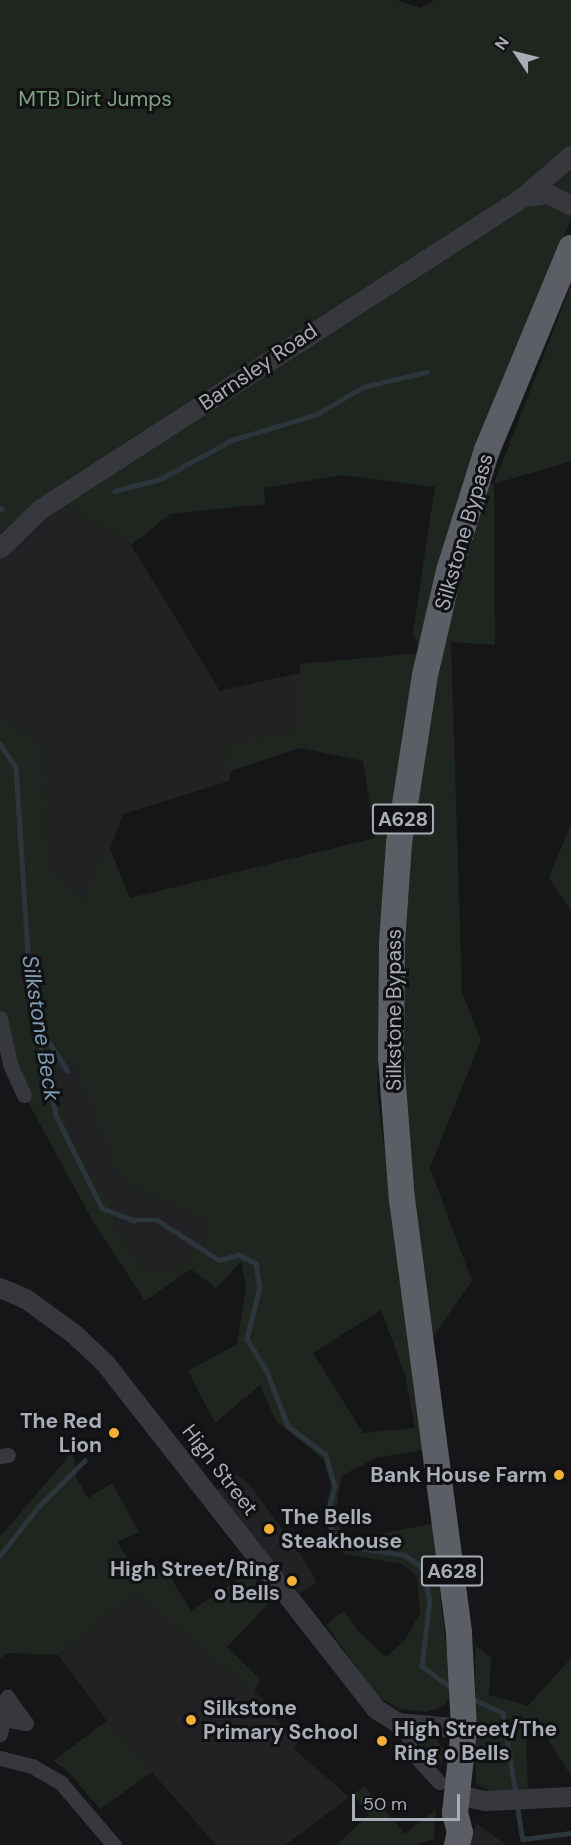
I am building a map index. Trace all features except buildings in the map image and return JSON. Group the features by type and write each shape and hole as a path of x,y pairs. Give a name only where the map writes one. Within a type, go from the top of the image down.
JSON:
{"highway":[{"name":"Silkstone Bypass","path":"443,1786 464,1729 457,1610 402,1201 392,1058 392,943 399,843 425,675 449,571 488,450 571,248"},
{"name":"A628","path":"439,1845 443,1828 443,1786"},
{"name":"A628","path":"443,1786 460,1832 457,1845"}],"street":[{"name":"Barnsley Road","path":"0,549 40,510 524,197 571,156"},
{"path":"524,197 548,194 571,205"},
{"path":"0,1018 10,1064 24,1095"},
{"name":"High Street","path":"0,1288 26,1299 105,1363 376,1709 398,1723 464,1729"},
{"path":"409,1725 409,1749 443,1786 500,1801 571,1797"},
{"path":"0,1758 32,1766 61,1783 114,1845"}],"shaded area":[{"path":"56,499 131,545 220,691 300,673 300,728 224,746 231,771 229,781 123,814 110,849 83,901 50,867 40,744 0,717 0,549"},
{"path":"75,1056 123,1182 205,1220 204,1243 174,1270 146,1271 122,1240 110,1206 72,1138 55,1069"},
{"path":"235,1473 249,1484 297,1549 317,1582 300,1593 215,1493"},
{"name":"Silkstone Primary School","path":"137,1593 226,1665 278,1714 275,1718 299,1741 294,1749 349,1797 285,1845 216,1845 107,1721 58,1655"},
{"path":"477,1824 507,1845 465,1845"}],"green space":[{"name":"MTB Dirt Jumps","path":"0,0 396,0 420,8 435,0 571,0 571,219 462,483 494,484 495,645 451,642 462,992 481,1040 430,1168 472,1281 432,1338 427,1333 398,1059 421,655 408,700 384,885 377,1092 424,1450 376,1458 341,1476 335,1518 347,1540 432,1524 452,1695 442,1707 425,1712 399,1709 379,1697 326,1625 344,1611 360,1633 386,1657 405,1640 420,1613 417,1576 402,1564 344,1554 335,1544 324,1517 331,1485 323,1459 276,1421 260,1385 215,1423 188,1371 237,1344 246,1287 241,1262 216,1288 191,1269 145,1301 91,1218 24,1095 0,1018 0,717 40,743 50,867 82,900 110,849 130,898 375,838 363,761 300,748 231,771 224,746 300,728 300,664 421,653 413,632 435,487 342,475 264,488 265,504 170,514 131,545 56,499 41,497 0,534","holes":["74,1057 123,1182 205,1220 204,1243 174,1270 146,1271 122,1240 110,1206 72,1138 55,1069","381,1310 405,1375 415,1428 363,1433 313,1353"]},
{"path":"571,285 571,461 494,484"},
{"path":"571,824 571,910 549,878"},
{"path":"73,1451 76,1477 88,1498 112,1483 139,1532 117,1542 139,1575 166,1570 191,1611 249,1572 272,1600 227,1647 260,1679 254,1692 137,1593 58,1655 10,1653 0,1658 0,1537"},
{"path":"475,1645 491,1658 489,1695 528,1706 571,1658 571,1776 539,1725 526,1742 528,1789 492,1792 476,1784"},
{"path":"107,1721 152,1772 100,1809 67,1770 53,1761"},
{"path":"420,1736 434,1737 444,1749 442,1765 438,1760 431,1761 418,1747"},
{"path":"364,1786 405,1834 436,1809 434,1839 414,1845 336,1845 369,1815 354,1795"}],"waterway":[{"path":"114,491 160,479 232,440 317,414 363,387 426,372"},
{"name":"Silkstone Beck","path":"0,744 16,767 29,970 37,1030 56,1115 102,1208 134,1220 157,1220 219,1260 239,1255 256,1263 260,1287 247,1339 266,1369 288,1426 326,1455 335,1486 327,1518 339,1545 405,1555 423,1568 430,1600 422,1666 451,1687"},
{"path":"37,1030 44,1034 67,1070"},
{"path":"0,1555 38,1507 85,1460"},
{"name":"Silkstone Beck","path":"475,1700 503,1713 516,1795"},
{"name":"Silkstone Beck","path":"517,1803 523,1839 571,1833"}],"place":[{"name":"The Red Lion","path":"114,1433"},
{"name":"Bank House Farm","path":"559,1475"},
{"name":"The Bells Steakhouse","path":"269,1529"},
{"name":"High Street/Ring o Bells","path":"292,1581"},
{"name":"Silkstone Primary School","path":"191,1720"},
{"name":"High Street/The Ring o Bells","path":"382,1741"}]}
